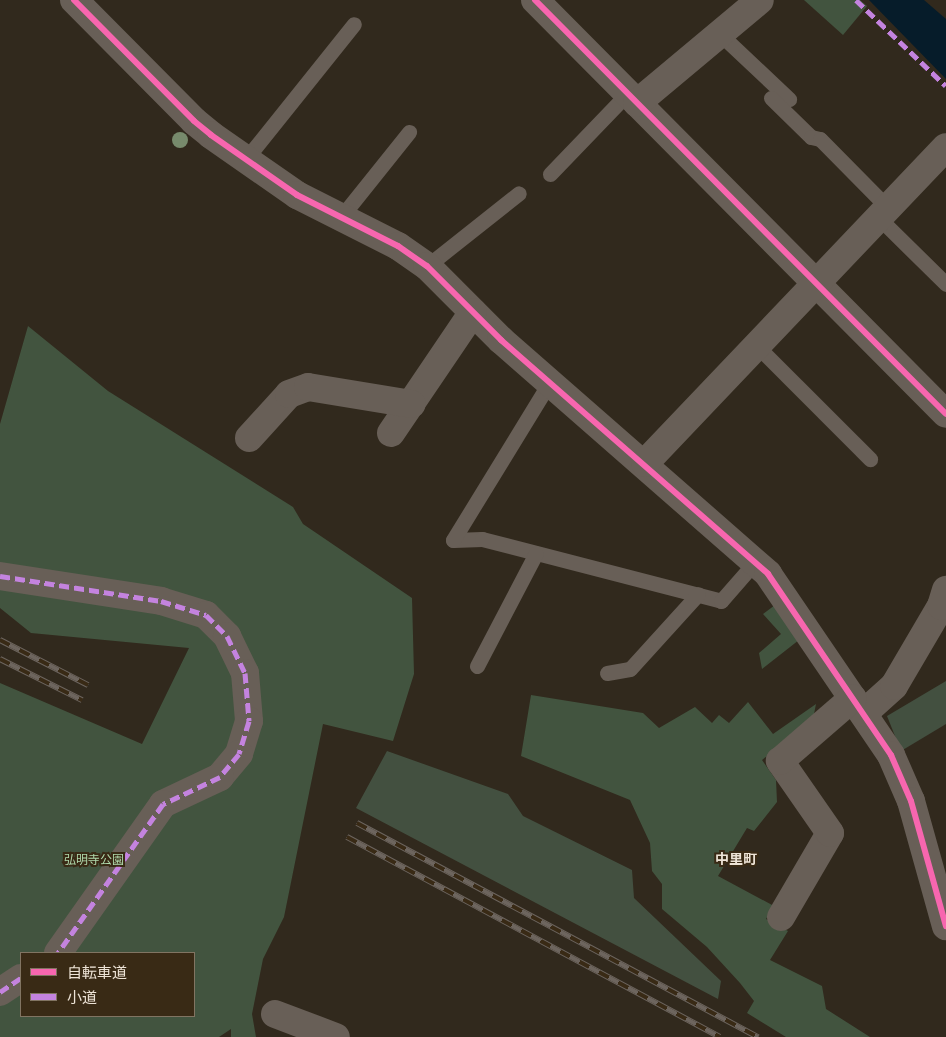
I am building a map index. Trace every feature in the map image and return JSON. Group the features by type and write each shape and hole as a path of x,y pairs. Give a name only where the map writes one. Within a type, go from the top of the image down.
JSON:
{"street":[{"path":"74,0 194,122 245,160 297,195 398,246 427,266 473,312 550,382 645,463 755,562 795,610 819,653 859,705 891,755 911,801 946,926"},
{"path":"535,0 946,414"},
{"path":"632,98 720,34 760,0"},
{"path":"645,463 946,147"},
{"path":"391,433 473,312"},
{"path":"249,438 289,394 308,387 412,404"},
{"path":"0,576 162,601 206,615 227,636 245,674 249,721 239,754 220,777 163,804 59,952"},
{"path":"781,917 830,833 780,761 859,705 894,686 937,613 946,590"},
{"path":"0,992 20,979"},
{"path":"274,1014 336,1037"}],"lane":[{"path":"245,160 354,24"},
{"path":"720,34 789,99"},
{"path":"550,174 632,98"},
{"path":"771,98 811,137 820,139 946,284"},
{"path":"341,217 409,132"},
{"path":"427,266 519,192"},
{"path":"757,346 870,459"},
{"path":"550,382 453,540 482,539 721,600 755,562"},
{"path":"477,666 536,553"},
{"path":"607,673 630,669 698,594"}],"green space":[{"path":"804,0 860,0 867,6 843,35"},
{"name":"弘明寺公園","path":"28,326 108,391 293,507 303,524 412,598 414,674 393,741 323,724 284,917 263,959 252,1014 256,1037 231,1037 231,1029 219,1037 0,1037 0,683 142,744 189,648 31,633 0,608 0,424"},
{"path":"775,605 799,640 762,669 759,653 781,634 763,614"},
{"path":"946,681 946,724 901,751 887,716"},
{"path":"531,695 643,713 659,728 695,707 712,723 719,715 729,723 748,702 773,734 816,704 813,719 762,760 776,780 777,802 754,831 747,828 718,876 774,906 766,919 788,931 770,960 822,986 826,1009 870,1037 786,1037 747,1013 754,1001 740,983 707,947 662,909 662,884 652,871 650,843 630,800 521,756"},
{"path":"387,751 508,794 523,816 632,870 634,898 721,981 718,999 356,808"}],"water":[{"path":"869,0 924,0 946,19 946,79"}],"railway":[{"path":"0,640 88,685"},
{"path":"0,659 82,700"},
{"path":"357,823 758,1037"},
{"path":"347,837 720,1037"}],"marked path":[{"path":"856,0 946,86"},
{"path":"0,576 161,601 206,615 227,636 245,673 249,721 239,754 220,777 163,804 59,952"},
{"path":"0,992 20,979"}],"cycle path":[{"path":"74,0 194,121 211,135 297,195 398,246 427,266 501,340 768,574 891,755 911,801 946,926"},
{"path":"535,0 946,414"}],"district":[{"name":"中里町","path":"736,859"}]}
